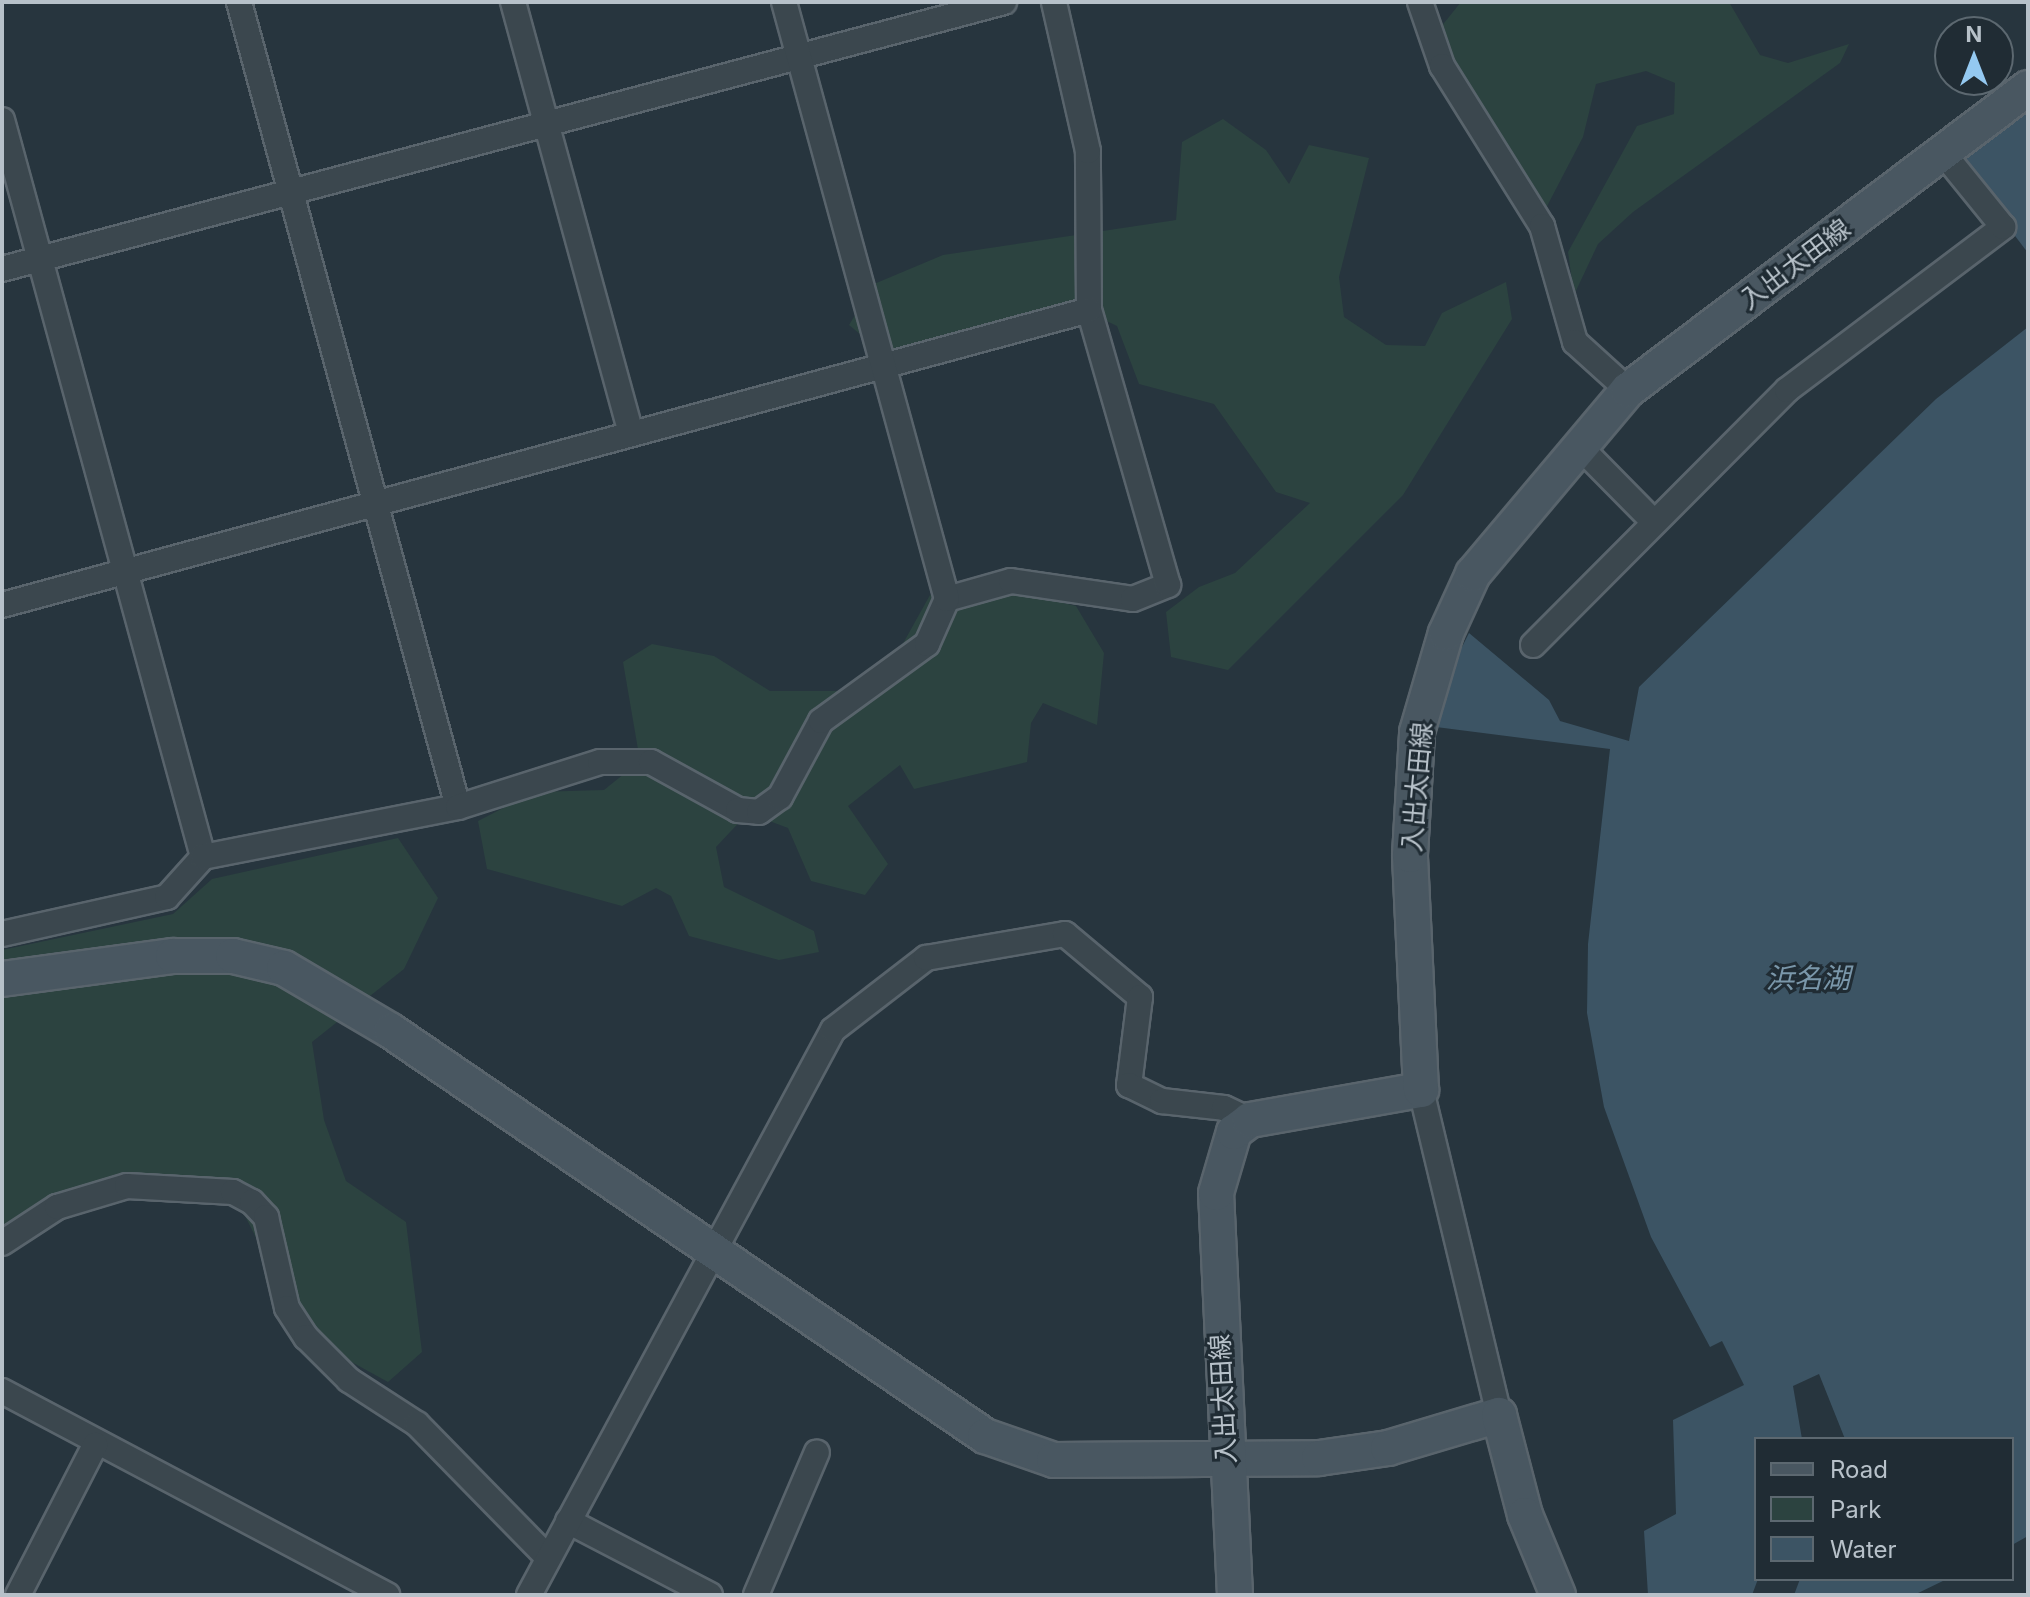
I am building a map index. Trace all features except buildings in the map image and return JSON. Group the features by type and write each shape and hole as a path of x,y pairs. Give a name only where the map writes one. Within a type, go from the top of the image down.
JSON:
{"main road":[{"name":"入出太田線","path":"1421,1090 1410,855 1417,732 1446,633 1473,574 1577,444 1628,390 2028,88"},
{"path":"2,979 173,956 233,956 284,968 391,1031 985,1436 1054,1460 1319,1458 1388,1448 1499,1415 1525,1515 1558,1595"},
{"path":"1250,1120 1421,1090"},
{"name":"入出太田線","path":"1235,1595 1226,1459 1216,1193 1234,1132 1250,1120"}],"street":[{"path":"239,2 380,503 458,807"},
{"path":"513,2 631,433"},
{"path":"2,934 167,897 203,857 458,807 621,760 651,762 738,810 759,812 780,797 821,721 927,644 947,599 784,2"},
{"path":"2,269 294,194 1004,2"},
{"path":"947,599 1011,581 1052,593 1133,599 1168,585 1089,310 1088,151 1054,2"},
{"path":"1420,2 1442,66 1542,226 1575,342 1628,390"},
{"path":"2,120 203,857"},
{"path":"1533,645 1787,390 2003,227 1943,153"},
{"path":"2,605 1089,310"},
{"path":"1577,444 1654,522"},
{"path":"529,1595 833,1030 926,958 1065,934 1140,997 1129,1085 1162,1101 1224,1108 1250,1120"},
{"path":"1421,1090 1499,1415"},
{"path":"2,1243 57,1207 127,1186 233,1192 252,1202 266,1217 287,1308 306,1337 349,1380 417,1424 548,1558"},
{"path":"2,1391 95,1445 387,1595"},
{"path":"18,1595 95,1445"},
{"path":"756,1595 817,1452"},
{"path":"568,1521 710,1595"}],"green space":[{"path":"1461,2 1729,2 1760,55 1788,63 1849,44 1840,63 1633,212 1598,244 1574,295 1568,252 1637,126 1674,114 1675,83 1646,71 1596,84 1583,137 1544,212 1436,33"},
{"path":"1223,119 1266,150 1289,184 1309,145 1369,158 1339,277 1344,317 1386,345 1425,346 1442,313 1506,282 1512,319 1403,495 1228,670 1171,657 1166,612 1199,587 1235,573 1310,503 1276,492 1214,404 1139,384 1117,326 1069,303 889,358 849,325 874,284 943,255 1176,220 1182,142"},
{"path":"1014,591 1076,606 1104,653 1097,725 1043,703 1031,723 1027,762 914,789 900,765 848,806 888,864 865,895 811,881 788,828 748,813 716,847 724,887 814,931 819,952 779,960 689,936 671,896 656,888 622,906 487,869 478,821 534,792 604,790 640,761 623,662 652,644 714,656 770,691 838,691 886,674 930,595 977,600"},
{"path":"398,838 438,898 404,969 312,1042 324,1120 346,1181 406,1222 422,1352 388,1382 306,1337 233,1192 161,1186 2,1233 2,950 173,914 212,879"}],"water":[{"path":"2028,112 2028,253 1959,162"},
{"name":"浜名湖","path":"2028,327 2028,1536 2014,1544 2014,1437 1844,1437 1819,1374 1793,1386 1802,1437 1754,1437 1754,1581 1757,1581 1752,1595 1648,1595 1644,1531 1676,1514 1673,1420 1744,1385 1722,1341 1710,1347 1651,1237 1604,1107 1587,1013 1588,944 1610,749 1436,727 1440,691 1469,633 1549,700 1560,721 1629,741 1639,687 1936,399"},
{"path":"1799,1581 1943,1581 1914,1595 1794,1595"}]}
